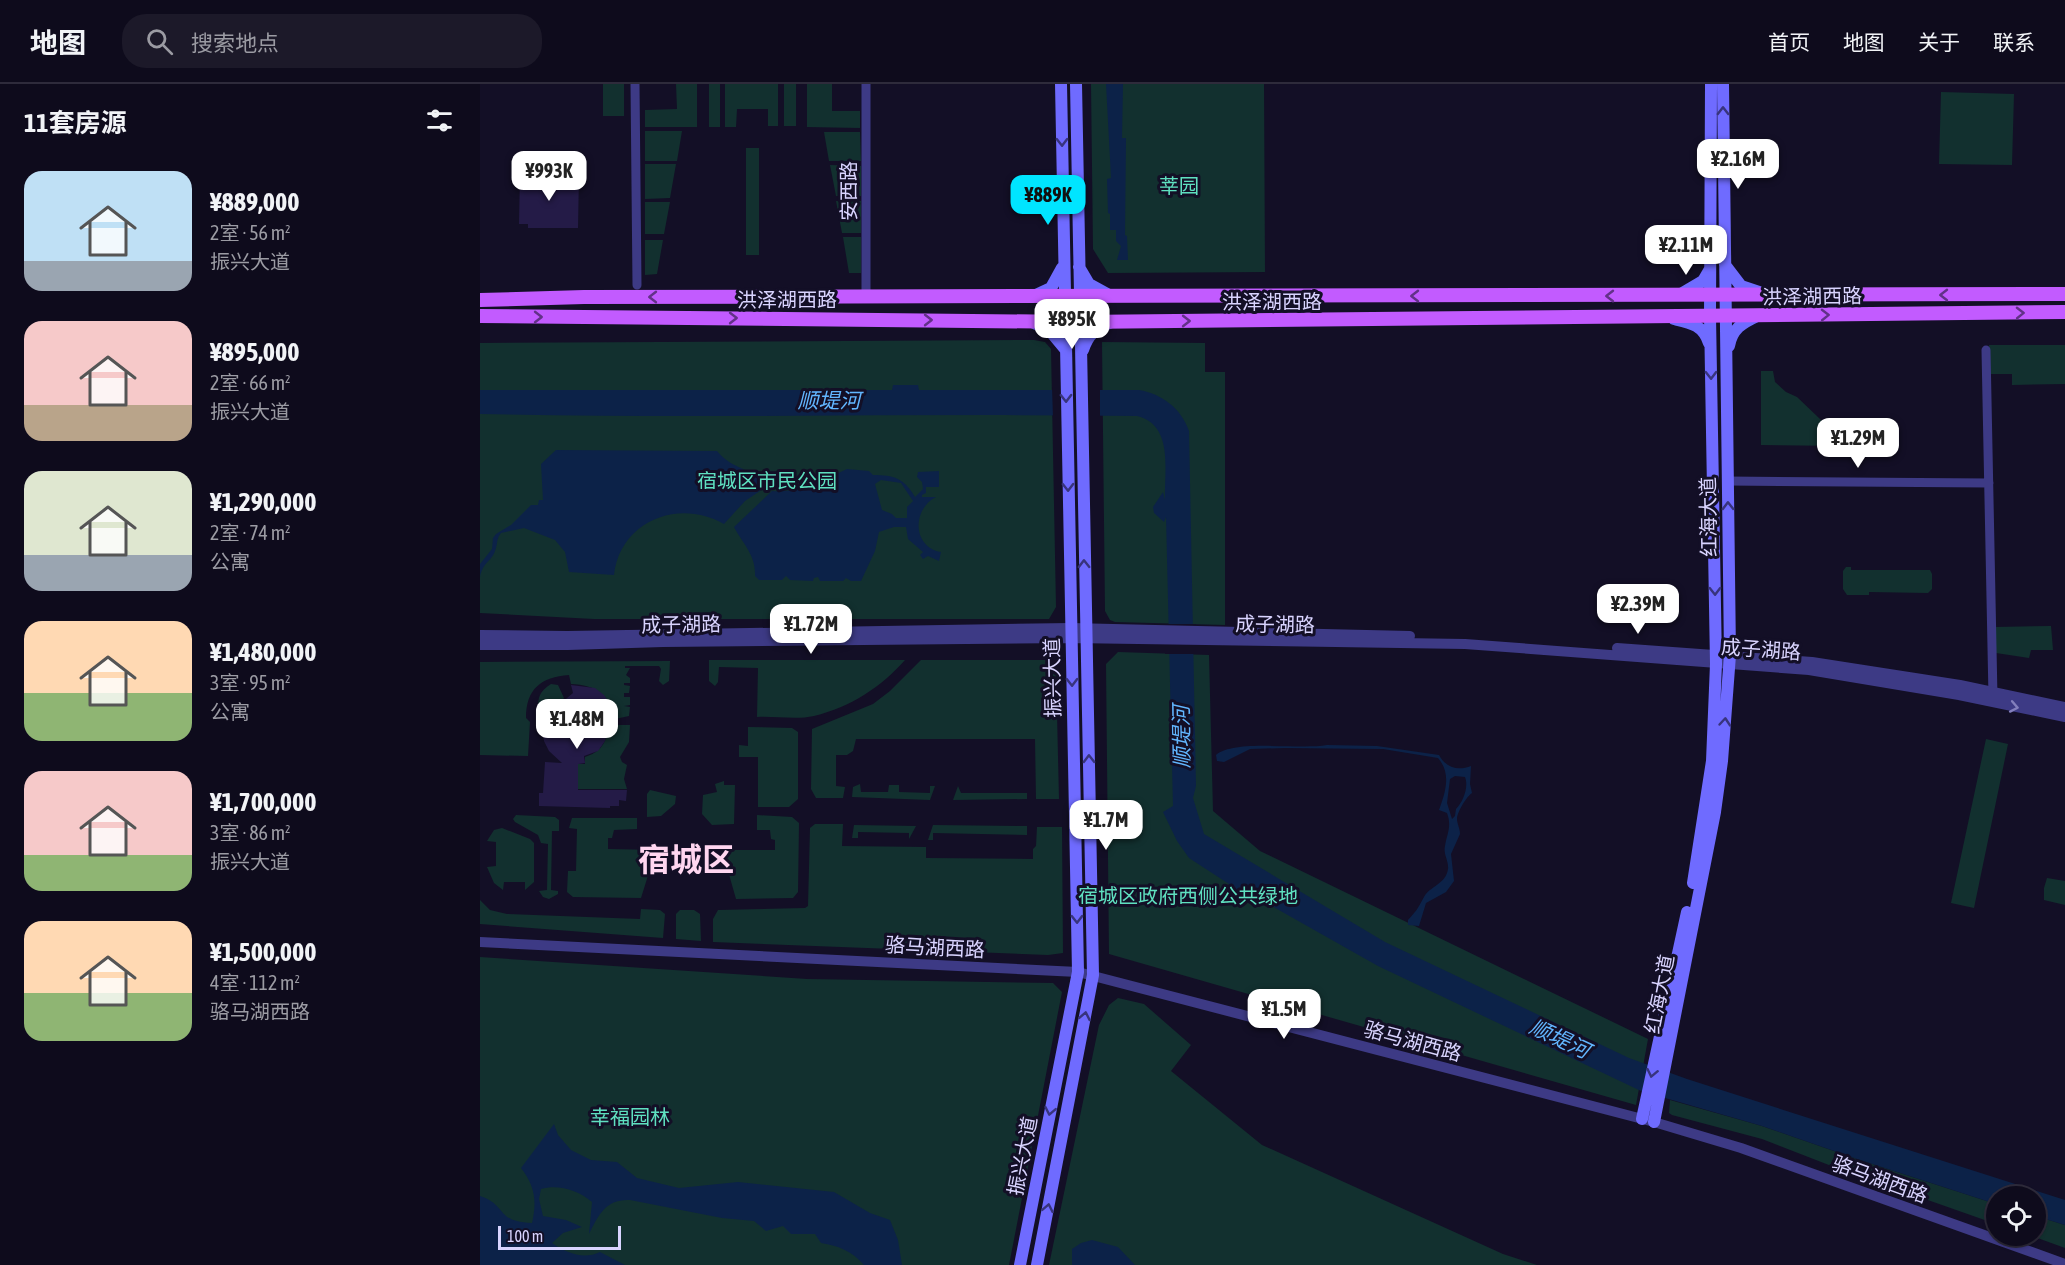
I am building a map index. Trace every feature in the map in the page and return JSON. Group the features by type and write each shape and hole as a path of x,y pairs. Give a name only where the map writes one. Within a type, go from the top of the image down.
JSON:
{"main road":[{"name":"振兴大道","path":"1037,1265 1093,975 1080,322 1064,265 1061,84"},
{"name":"振兴大道","path":"1020,1265 1078,972 1065,349 1065,321 1078,265 1076,84"},
{"name":"红海大道","path":"1711,84 1710,268 1717,296"},
{"name":"红海大道","path":"1664,1045 1715,812 1722,761 1730,660 1725,371 1717,316 1717,296 1724,263 1723,84"},
{"path":"1064,240 1071,244 1078,240"},
{"path":"1724,263 1741,286 1781,296 1783,298 1781,306 1788,315"},
{"path":"1034,296 1051,288 1064,265"},
{"path":"1078,265 1089,284 1113,296"},
{"path":"1673,296 1696,288 1707,278 1710,268"},
{"name":"洪泽湖西路","path":"483,299 2065,294"},
{"path":"999,296 1006,300 1009,308 1007,317 1003,321"},
{"path":"1159,296 1148,300 1143,310 1150,318 1161,321"},
{"path":"1651,296 1657,308 1657,317 1689,323 1702,329 1711,350"},
{"path":"516,317 510,312 509,305 517,299"},
{"name":"洪泽湖西路","path":"480,316 1080,322 2065,312"},
{"name":"红海大道","path":"1664,1045 1712,762 1716,659 1711,350 1717,316"},
{"path":"1725,371 1733,332 1743,322 1757,316"},
{"path":"1028,321 1050,331 1065,349"},
{"path":"1066,368 1080,362 1090,335 1101,326 1114,321"},
{"path":"1648,1121 1664,1045"}],"street":[{"path":"635,84 637,285"},
{"name":"安西路","path":"866,84 866,297"},
{"path":"480,324 495,316"},
{"path":"1986,350 1993,697"},
{"path":"1727,481 1989,483"},
{"name":"成子湖路","path":"480,645 1071,633"},
{"name":"成子湖路","path":"480,635 1086,633 1466,638 1730,660 2065,707"},
{"name":"成子湖路","path":"1993,697 2065,717"},
{"name":"骆马湖西路","path":"480,942 1078,972 1093,975 1648,1121 1741,1148 2065,1264"}],"green space":[{"path":"603,84 624,84 624,116 603,116"},
{"path":"676,84 697,84 697,127 645,127 645,110 677,109"},
{"path":"709,84 720,84 720,127 709,127"},
{"path":"725,84 778,84 778,126 768,126 768,109 737,109 736,127 725,127"},
{"path":"784,84 796,84 796,126 784,126"},
{"path":"807,84 832,84 832,111 860,111 860,128 807,127"},
{"name":"莘园","path":"1091,84 1264,84 1265,272 1108,273 1093,249"},
{"path":"1941,92 2014,94 2012,165 1939,164"},
{"path":"645,131 682,131 677,161 645,161"},
{"path":"824,132 860,132 861,161 829,161"},
{"path":"746,148 759,148 759,255 746,255"},
{"path":"645,164 676,164 670,198 645,199"},
{"path":"830,165 861,166 861,196 836,196"},
{"path":"836,201 861,201 861,233 842,233"},
{"path":"645,202 670,202 664,234 645,234"},
{"path":"843,237 861,237 861,273 849,273"},
{"path":"645,240 663,240 657,274 645,275"},
{"name":"宿城区市民公园","path":"1034,340 1045,342 1051,349 1056,607 1049,619 594,619 480,613 480,343"},
{"path":"1102,342 1205,343 1205,372 1225,372 1225,625 1115,622 1110,620 1105,611"},
{"path":"1989,345 2065,345 2065,384 2012,385 2012,374 1989,374"},
{"path":"1761,371 1773,371 1775,382 1786,392 1797,397 1842,440 1845,446 1761,445"},
{"path":"1846,567 1851,567 1851,570 1930,570 1932,589 1928,593 1869,592 1869,595 1847,595 1843,589 1843,571"},
{"path":"2051,626 2053,650 2031,650 2029,658 1996,653 1995,627"},
{"name":"宿城区政府西侧公共绿地","path":"1118,652 1209,655 1213,811 1260,851 1648,1039 1636,1105 1109,954 1106,664"},
{"path":"709,660 905,660 886,679 853,701 814,716 793,718 757,717 758,668 719,667 718,682 715,686 709,681"},
{"path":"921,660 1051,660 1056,670 1059,799 1036,799 1035,739 856,739 853,751 847,755 836,755 836,786 845,787 843,798 816,798 811,789 812,729 873,704 890,691"},
{"path":"670,661 669,681 663,685 659,681 661,669 659,666 625,666 625,668 630,668 626,675 630,678 630,683 624,683 630,686 629,693 624,693 624,697 630,697 630,705 624,706 630,707 629,716 615,719 609,703 600,692 588,686 571,684 569,675 550,678 537,686 529,699 526,718 530,722 528,756 480,755 480,662"},
{"path":"551,684 558,685 564,698 553,710 551,719 538,718 540,694"},
{"path":"616,725 630,725 629,742 620,757 627,765 624,779 627,789 578,789 578,764 585,764 585,757 601,747 608,730 615,730"},
{"path":"748,727 792,728 798,732 798,799 789,807 758,807 758,757 739,757 739,745 748,746"},
{"path":"1986,739 2008,744 1974,908 1951,903"},
{"path":"724,781 724,785 735,785 734,824 712,825 702,814 703,795 717,792 715,784"},
{"path":"860,784 861,792 888,792 889,785 899,785 899,792 930,793 930,786 935,786 930,800 852,797 853,787"},
{"path":"958,786 961,793 1027,793 1027,799 953,800"},
{"path":"650,790 676,796 675,804 661,816 647,817 647,794"},
{"path":"516,815 555,817 559,820 559,831 552,831 551,890 558,891 558,894 549,899 543,897 539,891 547,890 548,844 541,843 538,835 515,822 513,819"},
{"path":"757,815 792,817 799,823 798,892 793,898 736,899 722,850 775,850 775,840 771,839 770,830 757,830"},
{"path":"572,818 637,818 637,829 614,830 612,838 608,838 608,849 656,850 641,898 573,897 567,892 568,871 576,871 577,829 569,828"},
{"path":"815,824 843,824 842,846 926,847 926,858 1033,859 1037,827 1062,827 1063,953 1048,955 713,942 713,919 718,910 805,908 808,906 810,828"},
{"path":"854,825 916,826 909,839 909,833 858,832 858,838 852,838"},
{"path":"933,825 1027,826 1027,835 933,833 933,840 928,840"},
{"path":"502,828 530,839 534,843 534,882 525,890 525,882 504,882 503,890 494,883 487,867 496,866 496,842 487,841 494,830"},
{"path":"2047,878 2065,881 2065,905 2044,900"},
{"path":"480,900 490,910 507,914 640,919 641,909 660,910 665,914 663,938 480,924"},
{"path":"680,910 694,910 700,914 701,941 676,939 676,914"},
{"name":"幸福园林","path":"480,957 807,979 1053,983 1062,992 1009,1265 480,1265"},
{"path":"1118,998 1144,1004 1191,1045 1171,1071 1262,1145 1503,1254 1537,1265 1049,1265 1099,1025 1109,1005"},
{"path":"1670,1100 1762,1126 1986,1201 1986,1220 1762,1139 1669,1113"},
{"path":"2046,1219 2065,1225 2065,1248 2046,1241"}],"water":[{"path":"1106,84 1123,84 1122,138 1126,138 1125,235 1127,236 1128,260 1117,260 1121,246 1116,241 1116,230 1110,230 1107,179 1111,178"},
{"name":"顺堤河","path":"893,385 918,385 919,390 1139,390 1170,403 1181,415 1189,431 1196,786 1193,798 1204,834 1385,942 1629,1058 1687,1079 2021,1186 1986,1186 1986,1201 1762,1126 1641,1091 1378,966 1263,901 1256,902 1246,896 1246,891 1240,887 1233,894 1238,898 1233,906 1229,903 1224,892 1229,884 1189,858 1177,841 1163,812 1173,806 1166,517 1164,522 1154,513 1153,507 1163,492 1165,500 1165,463 1162,439 1157,429 1149,421 1137,416 480,414 480,390 892,390"},
{"path":"556,450 717,451 724,458 753,474 764,483 760,491 745,501 724,524 689,513 671,514 640,528 627,541 619,556 614,575 569,572 565,552 555,540 524,528 501,533 493,555 483,568 480,577 480,564 492,549 493,538 496,534 511,525 531,505 538,505 539,500 543,500 541,464"},
{"path":"847,469 893,477 907,486 915,497 923,489 922,482 917,477 918,472 939,471 939,487 926,487 926,493 922,495 922,497 936,497 923,510 919,518 919,527 920,536 925,543 931,549 941,552 939,561 928,556 923,559 920,555 923,552 908,539 906,527 894,527 879,532 875,551 861,581 851,581 846,578 843,581 820,581 818,577 813,581 790,580 786,576 782,580 759,580 755,576 751,556 734,527 772,491 796,489 810,479 814,473 823,477 832,476","holes":["881,480 901,483 913,501 907,507 907,518 896,518 882,510 875,484"]},
{"path":"1377,746 1439,755 1445,763 1453,767 1471,766 1472,793 1459,812 1457,819 1460,834 1451,854 1454,881 1446,892 1426,903 1419,926 1408,925 1408,920 1427,893 1441,882 1448,869 1445,849 1449,822 1447,813 1439,810 1446,784 1442,764 1438,758 1383,749 1250,749 1224,762 1217,761 1216,755 1238,747","holes":["1455,776 1465,777 1465,794 1452,819 1447,803 1450,779"]},
{"path":"554,1124 558,1135 571,1150 591,1160 617,1162 637,1178 679,1188 738,1182 834,1192 870,1213 890,1220 898,1240 902,1265 864,1265 845,1250 821,1243 815,1234 791,1234 783,1226 766,1231 754,1221 722,1218 630,1200 615,1202 604,1209 589,1234 592,1202 574,1191 554,1187 541,1189 539,1199 543,1216 566,1220 582,1227 563,1233 552,1243 575,1254 588,1255 600,1252 625,1265 480,1265 480,1196 495,1204 512,1220 532,1223 534,1194 521,1168"},
{"path":"2046,1194 2065,1200 2065,1225 2046,1219"},
{"path":"1092,1240 1118,1247 1135,1265 1072,1265 1072,1249"}],"pier":[{"path":"1052,387 1100,387 1100,418 1053,418"},
{"path":"1165,624 1196,624 1196,654 1165,654"}],"building":[{"path":"520,174 535,175 535,179 563,180 563,174 579,174 578,228 528,228 528,224 519,224"},
{"path":"571,685 595,688 604,695 612,707 615,725 615,730 608,729 605,741 598,751 584,756 585,763 578,764 578,790 627,790 626,801 619,800 619,806 610,806 610,808 539,806 539,793 543,793 545,762 562,763 549,751 544,741 542,726 551,726 553,710 573,693"}],"district":[{"name":"宿城区","path":"686,859"}]}
